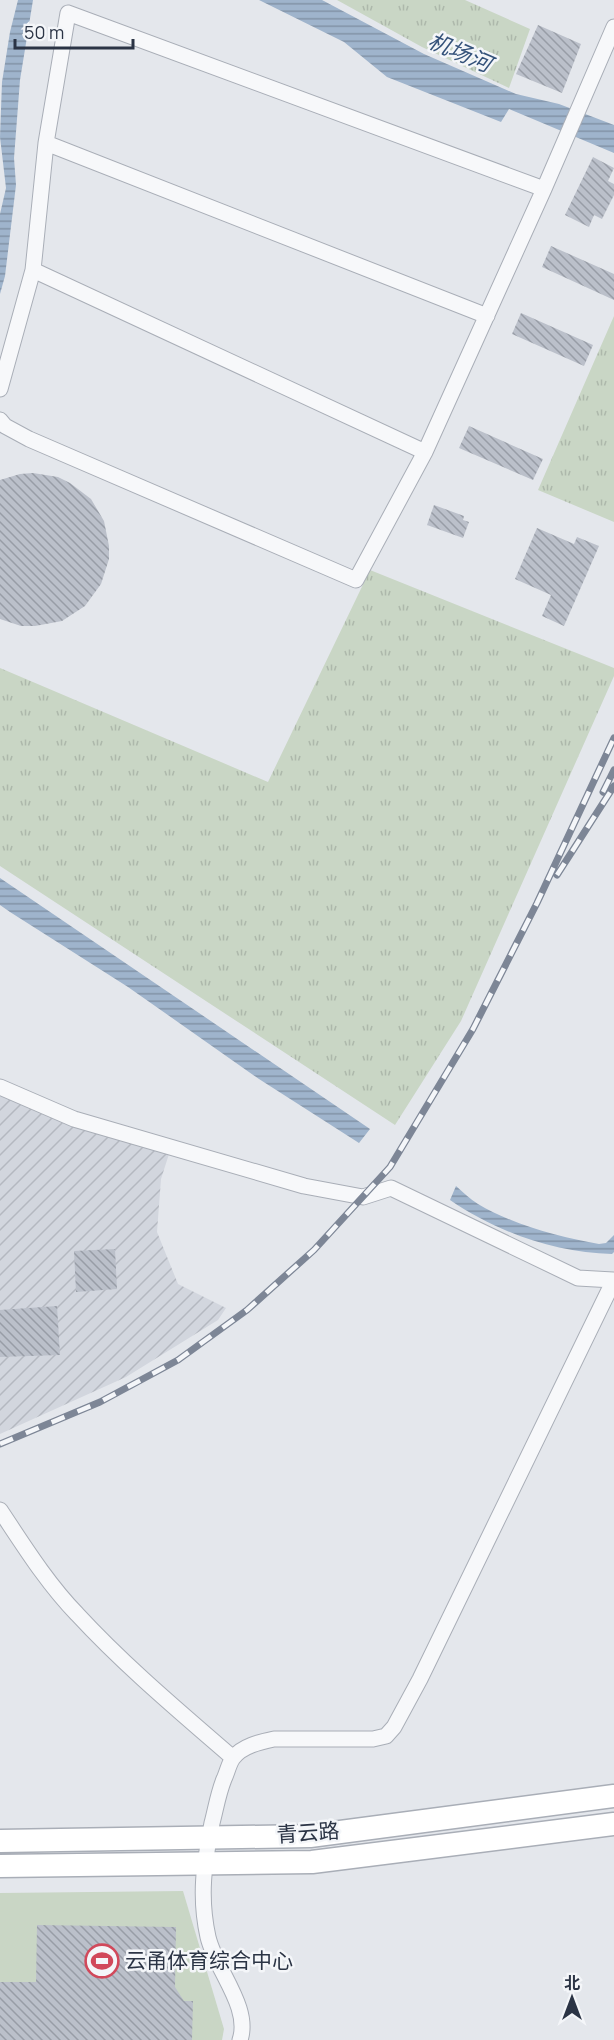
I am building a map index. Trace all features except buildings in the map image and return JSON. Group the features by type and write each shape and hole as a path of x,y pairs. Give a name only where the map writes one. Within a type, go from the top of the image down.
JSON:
{"street":[{"path":"0,389 33,270 46,143 68,13 544,189"},
{"path":"0,420 5,426 29,439 356,580 425,452 551,174 614,27"},
{"path":"46,143 487,316"},
{"path":"33,270 425,452"},
{"path":"0,1087 74,1119 304,1186 363,1197 392,1188 578,1278 614,1280 420,1679 394,1727 386,1736 373,1739 274,1739 245,1748 233,1758 219,1792 209,1837 204,1863 203,1904 208,1938 239,2006 243,2020 240,2040"},
{"path":"0,1510 29,1554 75,1613 175,1708 233,1758"},
{"name":"青云路","path":"0,1841 310,1836 614,1796"},
{"name":"青云路","path":"0,1866 312,1862 614,1824"}],"shaded area":[{"path":"0,1093 169,1154 161,1179 157,1232 178,1284 226,1308 218,1320 126,1377 0,1434"}],"green space":[{"path":"337,0 465,0 530,29 509,88 422,47"},
{"path":"614,316 614,522 538,490"},
{"path":"370,570 614,668 614,676 461,1021 395,1125 0,866 0,668 268,782"},
{"name":"云甬体育综合中心","path":"183,1891 224,2029 222,2040 0,2040 0,1893"}],"water":[{"path":"18,0 33,0 20,80 14,158 16,185 5,276 0,294 0,214 6,188 0,137 2,82"},
{"path":"259,0 322,0 424,54 516,94 559,104 614,125 614,153 509,109 501,122 387,77 344,42"},
{"path":"0,878 370,1129 359,1143 259,1079 128,987 10,912 0,905"},
{"path":"456,1186 475,1202 491,1211 537,1229 599,1244 606,1243 614,1235 614,1252 612,1254 569,1250 507,1231 450,1200"}],"railway":[{"path":"0,1444 100,1402 178,1360 247,1310 314,1250 390,1167 473,1029 537,903 614,738"},
{"path":"603,792 614,770"},
{"path":"557,875 614,786"}],"place":[{"name":"云甬体育综合中心","path":"102,1961"}],"water label":[{"name":"机场河","path":"460,52"}]}
